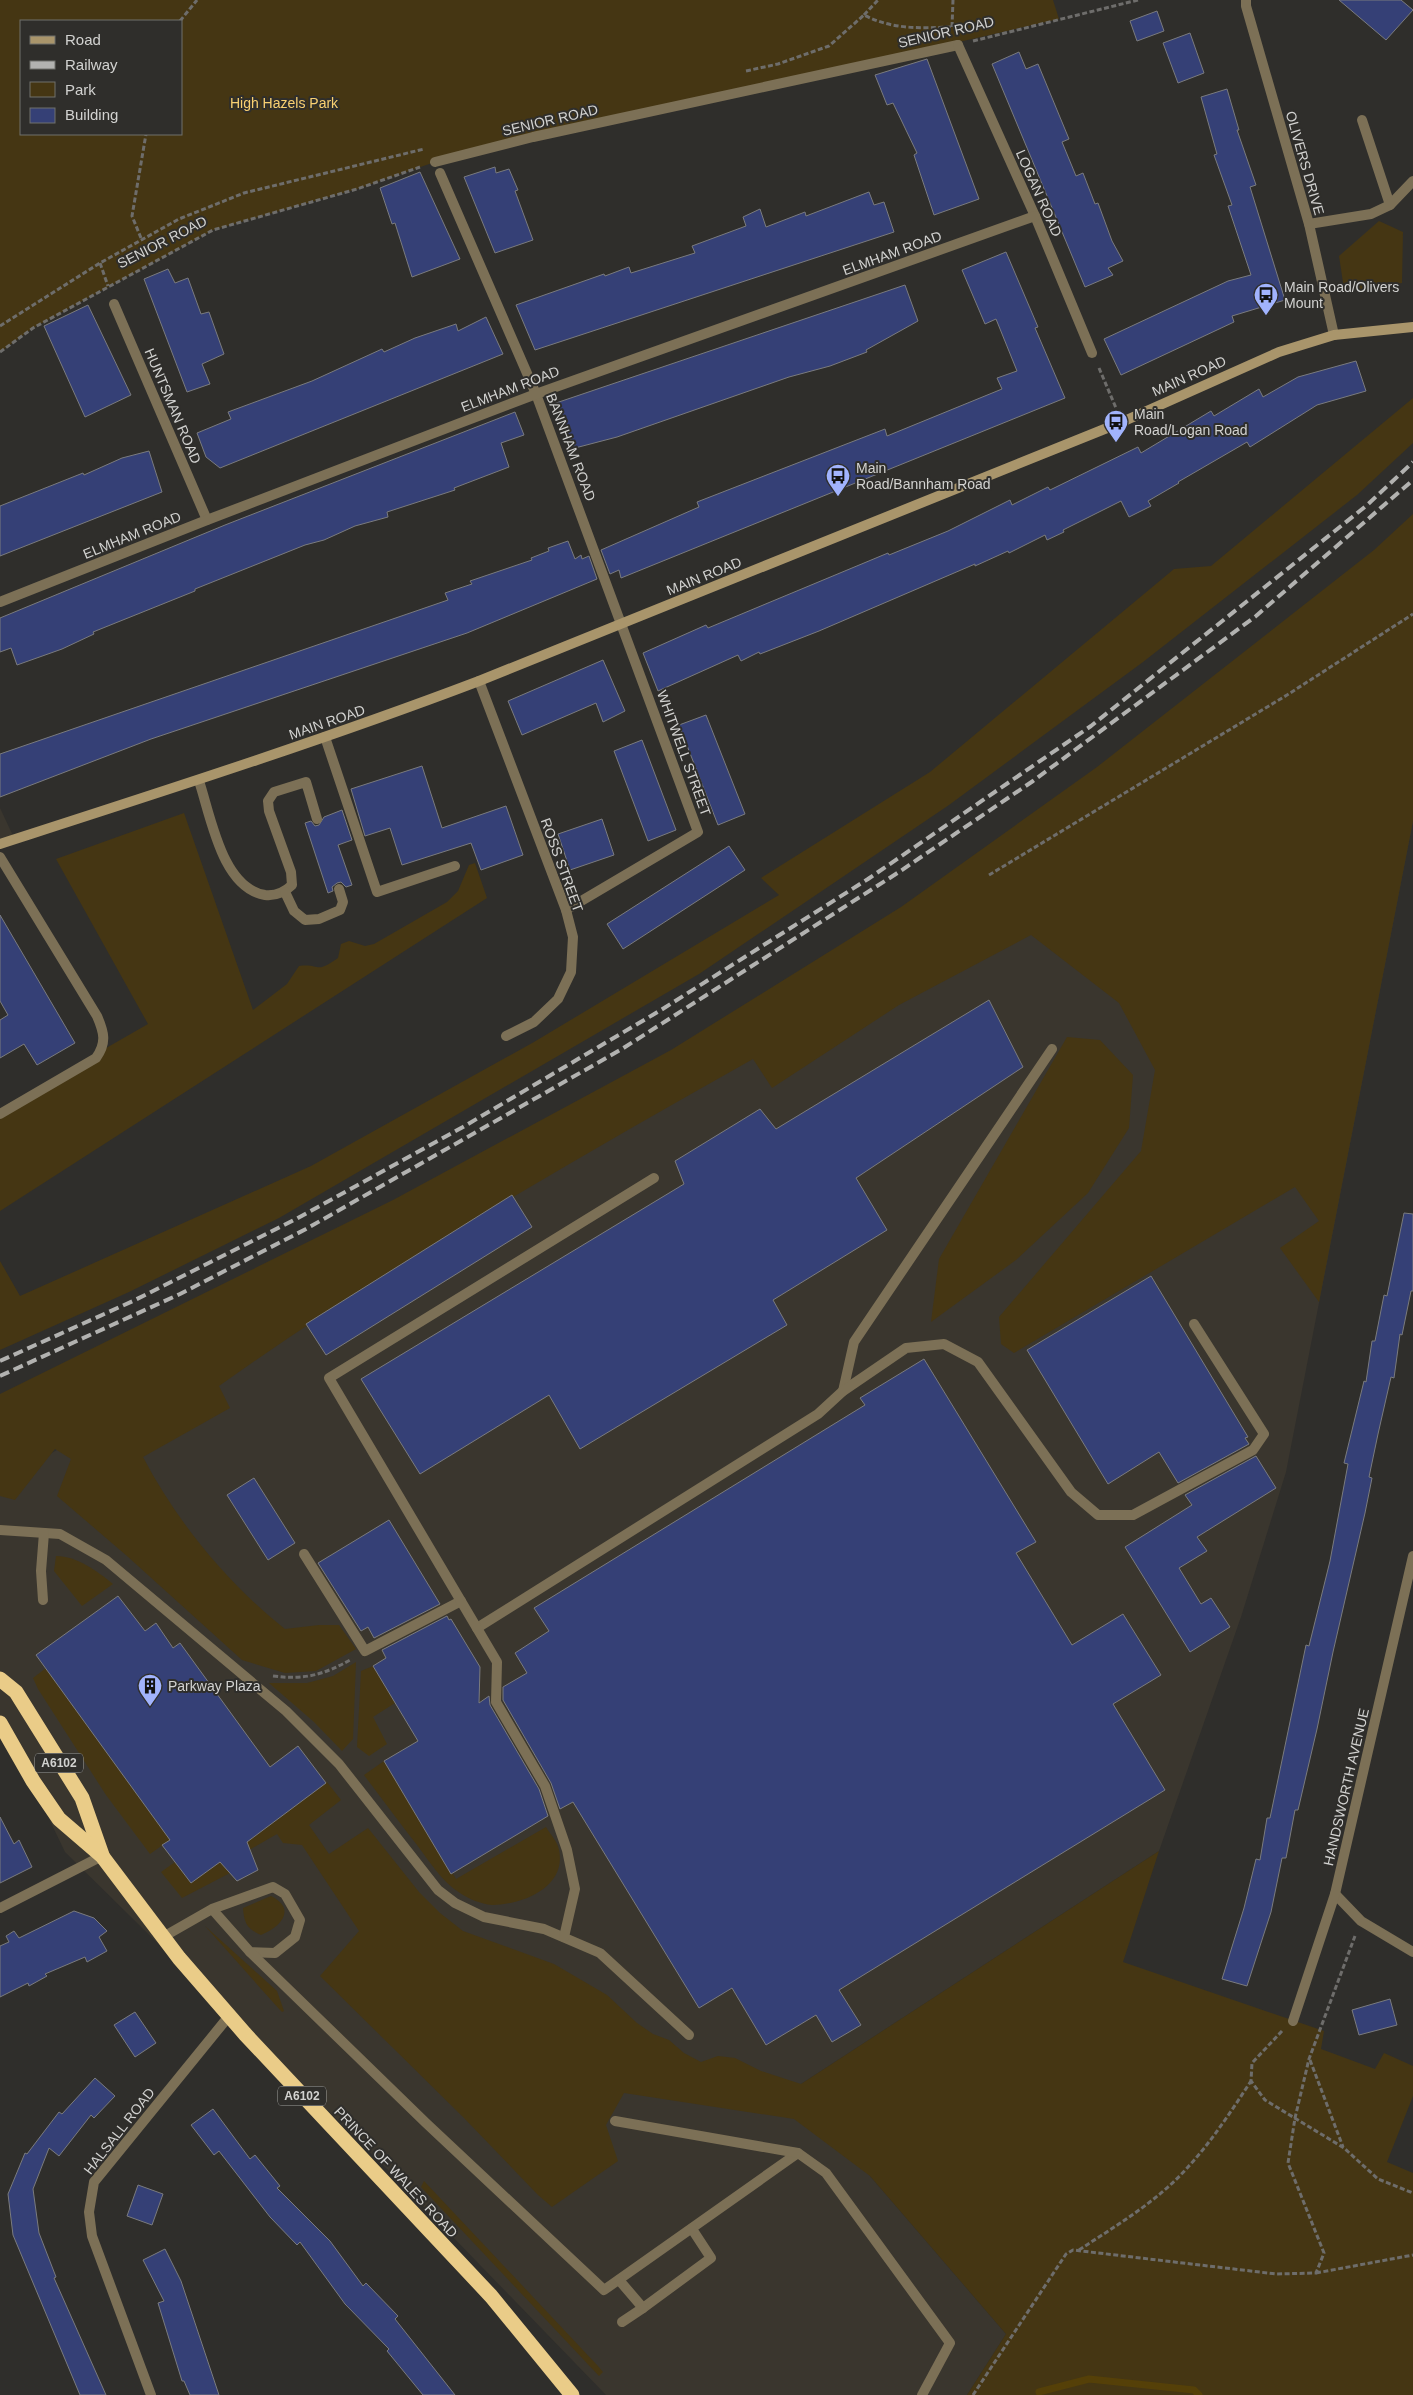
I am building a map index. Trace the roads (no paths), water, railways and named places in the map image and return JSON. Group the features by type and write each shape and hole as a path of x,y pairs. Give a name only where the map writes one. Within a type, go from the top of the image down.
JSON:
{"highway":[{"name":"PRINCE OF WALES ROAD","path":"0,1679 16,1692 82,1798 102,1856"},
{"name":"PRINCE OF WALES ROAD","path":"0,1723 33,1781 59,1819 102,1856 163,1937 229,2016 491,2296 572,2395"}],"main road":[{"name":"MAIN ROAD","path":"0,844 199,781 479,681 1122,422 1279,352 1334,335 1413,327"}],"street":[{"name":"OLIVERS DRIVE","path":"1246,0 1246,6 1309,224 1334,335"},
{"name":"SENIOR ROAD","path":"435,162 533,137 958,44"},
{"name":"LOGAN ROAD","path":"958,44 1035,216 1092,353"},
{"path":"1362,120 1390,205"},
{"name":"BANNHAM ROAD","path":"440,173 536,394 623,624"},
{"path":"1309,224 1371,214 1390,205 1413,181"},
{"name":"ELMHAM ROAD","path":"0,602 207,520 536,394 1035,216"},
{"name":"HUNTSMAN ROAD","path":"114,304 207,520"},
{"name":"WHITWELL STREET","path":"566,910 698,832 623,624"},
{"name":"ROSS STREET","path":"479,681 566,910 573,937 571,972 558,999 534,1022 506,1036"},
{"path":"325,737 377,892 455,866"},
{"path":"199,781 227,867 239,884 254,893 270,896 285,892 292,885 292,872 269,811 268,801 274,792 306,782 317,819"},
{"path":"0,857 96,1016 103,1029 105,1042 96,1058 0,1114"},
{"path":"285,892 294,911 304,920 320,919 340,910 343,902 339,889"},
{"path":"843,1391 854,1342 1052,1048"},
{"path":"564,1937 574,1889 567,1850 545,1786 496,1702 497,1662 329,1378 654,1178"},
{"path":"477,1628 818,1414 843,1391 906,1348 944,1344 978,1362 1071,1492 1098,1515 1133,1515 1253,1450 1264,1434 1194,1324"},
{"path":"0,1530 60,1534 106,1560 286,1711 339,1764 438,1890 455,1903 484,1916 544,1928 600,1953 689,2035"},
{"path":"43,1600 41,1571 44,1532"},
{"path":"304,1554 365,1651 461,1602"},
{"name":"HANDSWORTH AVENUE","path":"1292,2021 1335,1894 1413,1556"},
{"path":"0,1908 102,1856"},
{"path":"163,1937 212,1909 273,1888 285,1894 300,1920 295,1938 275,1953 250,1952"},
{"path":"1335,1894 1361,1921 1413,1952"},
{"path":"212,1909 250,1952 426,2123 604,2290 798,2154"},
{"name":"HALSALL ROAD","path":"151,2395 92,2236 89,2212 94,2182 229,2016"},
{"path":"615,2122 798,2154 826,2173 950,2343 922,2395"},
{"path":"622,2322 711,2258 692,2229"},
{"path":"618,2280 643,2308"}],"waterway":[{"path":"1039,2392 1089,2379 1194,2390 1199,2395"}],"railway":[{"path":"0,1361 133,1301 296,1219 463,1127 661,1010 868,879 1091,726 1366,506 1413,462"},
{"path":"0,1376 180,1294 306,1229 622,1049 899,872 1033,781 1256,616 1413,480"}],"place":[{"name":"Main Road/Olivers Mount","path":"1266,316"},
{"name":"Main Road/Logan Road","path":"1116,443"},
{"name":"Main Road/Bannham Road","path":"838,497"},
{"name":"Parkway Plaza","path":"150,1707"}],"park label":[{"name":"High Hazels Park","path":"284,103"}]}
